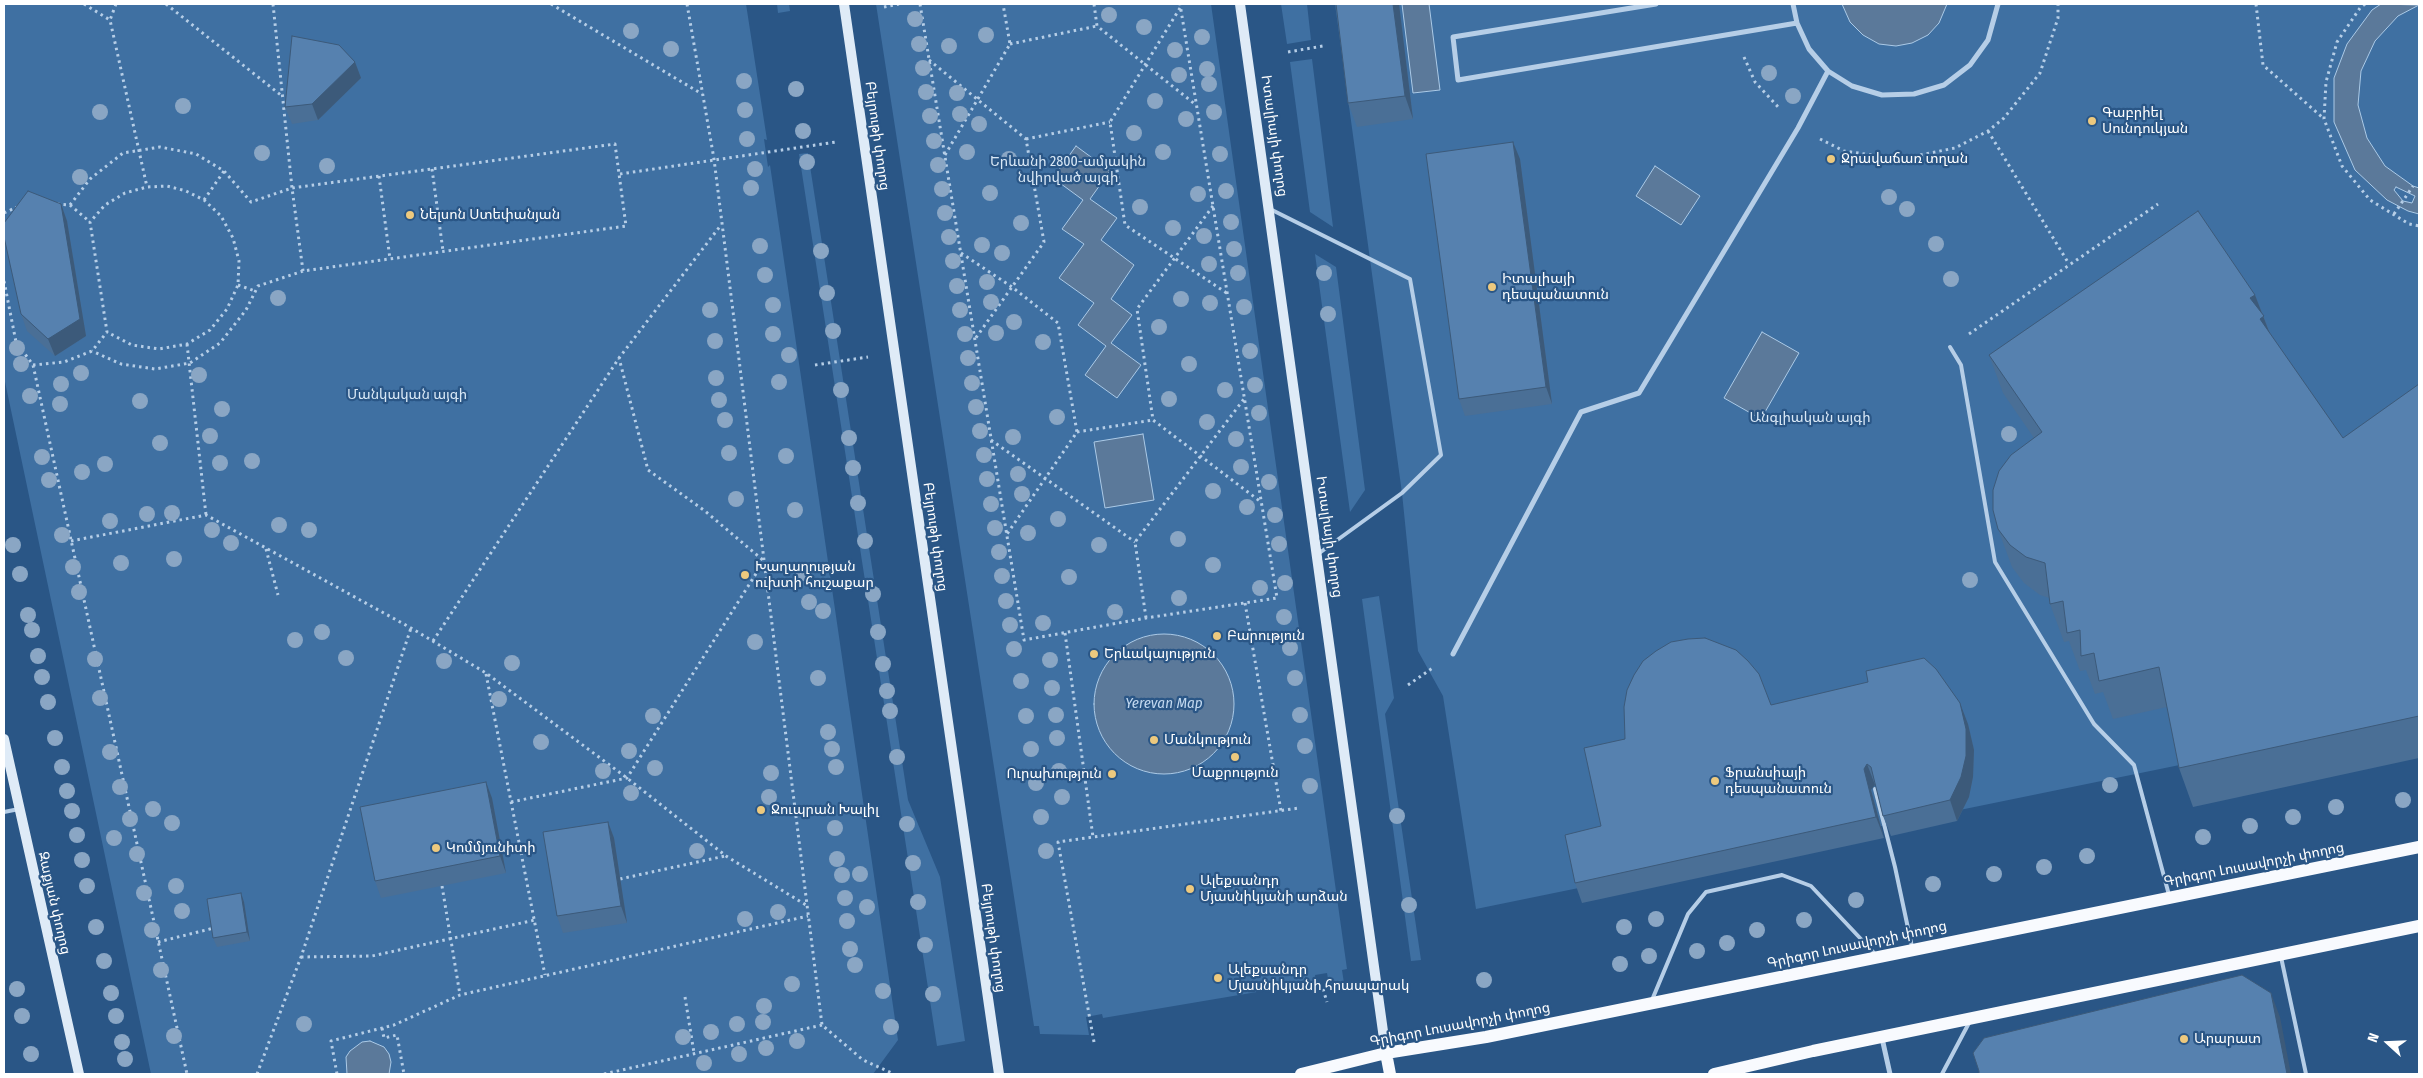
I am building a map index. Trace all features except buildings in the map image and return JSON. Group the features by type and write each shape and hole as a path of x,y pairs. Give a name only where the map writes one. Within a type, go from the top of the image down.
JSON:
{"main road":[{"name":"Բեյրութի փողոց","path":"844,4 999,1074"},
{"name":"Իտալիայի փողոց","path":"1240,4 1390,1074"},
{"name":"Զաքյան փողոց","path":"4,738 78,1074"},
{"name":"Գրիգոր Լուսավորչի փողոց","path":"1301,1074 1386,1053 1486,1037 2419,847"},
{"path":"1714,1074 1882,1037 2419,926"}],"street":[{"path":"1656,4 1454,37 1458,80 1797,23"},
{"path":"1793,4 1797,23 1809,49 1828,71 1852,86 1882,95 1914,94 1944,84 1970,65 1988,40 1998,4"},
{"path":"1453,654 1582,412 1639,393 1798,128 1828,71"},
{"path":"1882,1037 1890,1074"}],"lane":[{"path":"1269,209 1410,279 1441,455 1402,493 1316,555"},
{"path":"1950,347 1961,365 1994,562 2094,724 2134,765 2169,897"},
{"path":"1875,789 1913,949"},
{"path":"4,812 19,809"},
{"path":"1651,1003 1688,914 1706,892 1782,875 1811,886 1878,957"},
{"path":"2280,955 2306,1074"},
{"path":"1942,1074 1972,1019"}],"path":[{"path":"84,4 110,20"},
{"path":"116,4 110,20 147,187"},
{"path":"166,4 283,96"},
{"path":"273,4 302,271"},
{"path":"551,4 702,94"},
{"path":"687,4 714,159 822,1025 863,1060 894,1074"},
{"path":"884,7 899,4"},
{"path":"920,4 1024,640 1146,618 1277,598 1180,6"},
{"path":"945,156 1010,44 1003,4"},
{"path":"1094,4 1097,26 1197,106"},
{"path":"1735,34 1755,82 1798,128 1844,151 1900,159 1955,148 1988,131 2004,118 2040,73 2058,18 2058,4"},
{"path":"2256,4 2263,64 2324,119"},
{"path":"2365,4 2360,8 2337,42 2326,82 2324,119 2342,166 2370,200 2409,224 2419,226"},
{"path":"1180,6 1110,122 1125,225 1228,294"},
{"path":"1010,44 1097,26"},
{"path":"1288,52 1323,46"},
{"path":"929,60 1026,139 1044,242 975,339"},
{"path":"1026,139 1110,122"},
{"path":"1988,131 2068,264"},
{"path":"620,174 864,138"},
{"path":"70,205 90,179 123,153 160,147 196,154 224,171 252,202 292,188 616,144 626,226 302,271 258,286 246,310 220,343 190,363 155,369 121,364 92,351"},
{"path":"432,169 443,251"},
{"path":"204,200 224,171"},
{"path":"379,176 390,258"},
{"path":"90,222 105,205 125,193 147,187 167,186 180,189 204,200 222,216 234,238 239,261 238,284 227,309 210,330 187,344 159,349 132,345 107,332"},
{"path":"2394,214 2413,186"},
{"path":"33,365 64,362 92,351 107,332 90,222 70,205 54,204"},
{"path":"1950,347 2068,264 2158,204"},
{"path":"4,212 21,205"},
{"path":"1213,206 1137,309 1153,420 1262,502"},
{"path":"433,641 619,358 721,225"},
{"path":"961,253 1012,287 1058,323 1076,432 1006,535"},
{"path":"4,281 16,342 33,365 187,1074"},
{"path":"238,284 255,291"},
{"path":"187,344 206,515"},
{"path":"815,365 894,353"},
{"path":"619,358 648,470 705,511 764,561"},
{"path":"1146,618 1135,542 1245,398"},
{"path":"1076,432 1153,420"},
{"path":"991,440 1135,542"},
{"path":"71,541 206,515 411,628 486,673 627,778 726,856 807,905"},
{"path":"266,548 278,595"},
{"path":"511,802 627,778 764,561"},
{"path":"1246,603 1281,810"},
{"path":"257,1074 301,957 411,628"},
{"path":"1065,633 1093,837"},
{"path":"1408,685 1453,654"},
{"path":"486,673 545,975"},
{"path":"1094,1042 1058,842 1299,808"},
{"path":"620,879 726,856"},
{"path":"442,886 460,995"},
{"path":"337,1074 330,1041 394,1025 460,995 808,916"},
{"path":"301,957 372,956 535,920"},
{"path":"158,942 214,928"},
{"path":"1323,989 1327,1002"},
{"path":"685,997 694,1053"},
{"path":"604,1074 822,1025"},
{"path":"382,1028 384,1038 397,1035 404,1074"}],"green space":[{"name":"Մանկական այգի","path":"4,4 746,4 767,140 764,139 768,167 770,165 898,1040 873,1074 151,1074 4,377"},
{"path":"777,4 789,4 790,11 778,13"},
{"name":"Երևանի 2800-ամյակին նվիրված այգի","path":"876,4 1211,4 1347,969 1342,970 1345,990 1330,991 1327,973 1315,975 1316,982 1103,1018 1102,1014 1086,1017 1089,1035 1040,1034 1039,1026 1034,1026"},
{"path":"1281,4 1307,4 1311,40 1287,44"},
{"name":"Անգլիական այգի","path":"1335,4 2419,4 2419,716 1476,909 1443,696 1418,651 1402,493"},
{"path":"1312,59 1333,227 1310,212 1290,62"},
{"path":"808,153 908,800 940,877 965,1041 937,1046 799,154"},
{"path":"1315,254 1336,267 1365,490 1350,512"},
{"path":"1379,596 1394,698 1385,714 1421,960 1411,961 1362,599"}],"water":[{"path":"1402,4 1429,4 1440,90 1413,93"},
{"path":"1842,4 1947,4 1939,23 1928,35 1912,43 1896,46 1879,44 1863,35 1850,22"},
{"path":"2381,4 2419,5 2398,16 2375,41 2361,71 2358,105 2367,138 2385,166 2413,186 2419,188 2419,214 2408,211 2387,200 2355,170 2334,122 2334,78 2347,44 2372,10","holes":["2396,187 2415,196 2412,203 2403,201 2394,190"]},
{"path":"1076,146 1110,171 1090,199 1117,218 1101,240 1134,265 1111,299 1132,315 1111,343 1141,365 1117,398 1085,375 1106,346 1078,325 1094,303 1059,278 1084,244 1062,229 1083,200 1053,178"},
{"path":"1655,166 1700,196 1681,225 1636,196"},
{"path":"1762,332 1799,353 1761,419 1724,398"},
{"path":"1143,434 1154,500 1105,508 1094,442"},
{"name":"Yerevan Map","path":"1164,634 1178,635 1191,639 1203,645 1214,654 1223,665 1229,677 1233,690 1233,718 1229,731 1223,743 1214,754 1203,763 1191,769 1178,773 1164,774 1150,773 1137,769 1125,763 1114,754 1105,743 1099,731 1095,718 1094,704 1095,690 1099,677 1105,665 1114,654 1125,645 1137,639 1150,635"},
{"path":"370,1041 384,1047 389,1054 391,1062 389,1074 347,1074 346,1057 350,1051 362,1042"}],"place":[{"name":"Գաբրիել Սունդուկյան","path":"2092,121"},
{"name":"Ջրավաճառ տղան","path":"1831,159"},
{"name":"Նելսոն Ստեփանյան","path":"410,215"},
{"name":"Իտալիայի դեսպանատուն","path":"1492,287"},
{"name":"Խաղաղության ուխտի հուշաքար","path":"745,575"},
{"name":"Բարություն","path":"1217,636"},
{"name":"Երևակայություն","path":"1094,654"},
{"name":"Մանկություն","path":"1154,740"},
{"name":"Մաքրություն","path":"1235,757"},
{"name":"Ուրախություն","path":"1112,774"},
{"name":"Ֆրանսիայի դեսպանատուն","path":"1715,781"},
{"name":"Ջուպրան Խալիլ","path":"761,810"},
{"name":"Կոմմյունիտի","path":"436,848"},
{"name":"Ալեքսանդր Մյասնիկյանի արձան","path":"1190,889"},
{"name":"Ալեքսանդր Մյասնիկյանի հրապարակ","path":"1218,978"},
{"name":"Արարատ","path":"2184,1039"}]}
